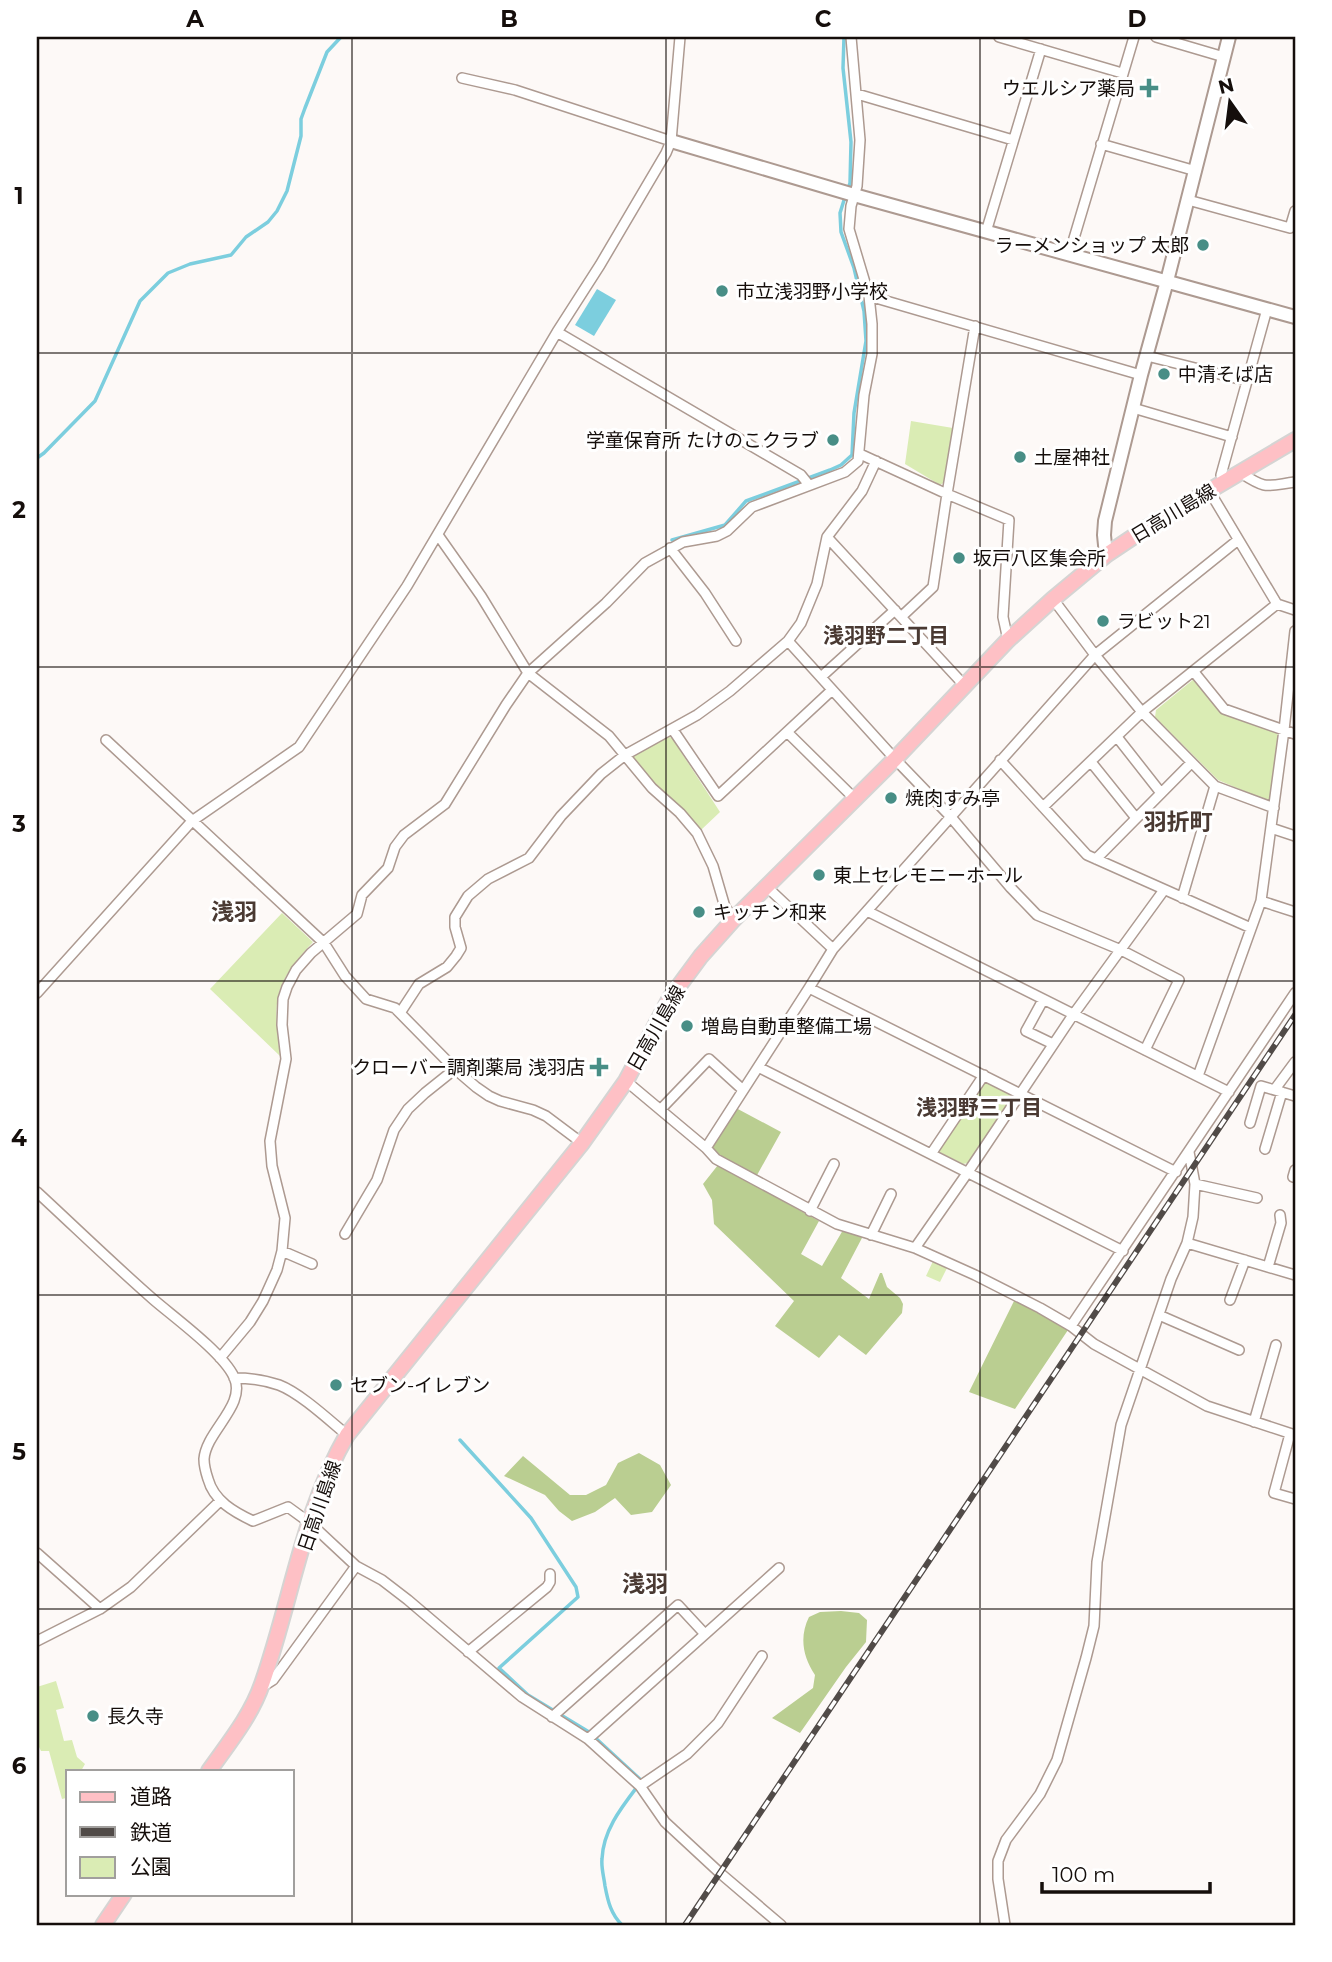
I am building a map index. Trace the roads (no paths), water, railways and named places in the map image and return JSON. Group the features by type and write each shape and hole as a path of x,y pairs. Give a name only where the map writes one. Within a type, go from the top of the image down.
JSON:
{"main road":[{"name":"日高川島線","path":"210,1770 242,1724 262,1687 310,1523 325,1479 348,1434 582,1143 626,1081 670,998 701,956 734,919 895,759 1008,640 1053,599 1106,555 1148,527 1295,440"},
{"path":"103,1925 123,1896"}],"street":[{"path":"37,993 192,821 299,747 407,586 557,331 600,265 666,153 671,141 680,37"},
{"path":"220,1358 250,1322 263,1301 282,1251 285,1218 272,1166 270,1141 286,1059 282,1025 283,999 296,970 311,953 356,914 362,895 388,867 395,848 404,835 445,804 528,673 606,603 645,563 684,542 717,536 727,531 752,507 845,472 858,461 864,395 872,354 872,324 869,296 849,229 857,186 860,140 851,37"},
{"path":"999,37 1122,73"},
{"path":"1069,255 1134,37"},
{"path":"1156,37 1224,57"},
{"path":"1106,555 1105,522 1229,37"},
{"path":"986,232 1041,49"},
{"path":"462,78 515,90 671,141 854,195 1295,317"},
{"path":"857,94 1013,140"},
{"path":"1101,144 1196,170"},
{"path":"1188,200 1293,229 1295,211"},
{"path":"869,296 1141,375"},
{"path":"1227,481 1221,475 1267,309"},
{"path":"821,677 933,587 975,326"},
{"path":"557,331 802,475 809,485"},
{"path":"1147,356 1248,381"},
{"path":"1133,408 1232,437"},
{"path":"860,454 1009,520 1003,617 1008,640"},
{"path":"400,1013 419,984 447,967 461,948 455,917 468,897 488,879 535,853 561,816 601,774 625,755 697,715 730,691 788,641 801,623 817,584 827,537 862,491 876,461"},
{"path":"1241,472 1259,485 1295,482"},
{"path":"1210,492 1277,604 1295,610"},
{"path":"438,535 481,596 528,673 609,736 652,788 680,813 697,833 709,858 725,907 734,919"},
{"path":"827,537 964,685"},
{"path":"706,1148 832,949 1095,655 1238,540"},
{"path":"670,548 705,593 736,641"},
{"path":"1053,599 1142,712 1215,786 1274,808"},
{"path":"1044,807 1142,712 1277,604"},
{"path":"1198,1076 1261,901 1295,631"},
{"path":"788,641 950,816 1037,915 1121,950 1179,980 1145,1050"},
{"path":"1194,671 1224,709 1295,734"},
{"path":"673,730 718,796 832,690"},
{"path":"787,732 855,799"},
{"path":"1117,737 1161,793"},
{"path":"106,740 324,943 345,976 366,999 396,1008 455,1069 489,1096 546,1116 582,1143"},
{"path":"1000,760 1087,855 1251,929"},
{"path":"1091,762 1136,818"},
{"path":"1096,859 1191,763"},
{"path":"1182,898 1215,786"},
{"path":"1271,828 1295,836"},
{"path":"767,887 832,949"},
{"path":"915,1248 1073,1015 1164,890"},
{"path":"1261,901 1295,912"},
{"path":"867,911 1229,1092"},
{"path":"809,989 1176,1172"},
{"path":"1071,1326 1295,993"},
{"path":"1043,1000 1026,1031 1053,1044"},
{"path":"661,1109 709,1059 743,1090"},
{"path":"1265,1149 1278,1091 1295,1062"},
{"path":"758,1067 1123,1251"},
{"path":"345,1234 377,1181 394,1130 416,1101 455,1069"},
{"path":"931,1154 984,1075"},
{"path":"626,1081 716,1159 810,1211 837,1224 915,1248 975,1275 1071,1326 1094,1344 1207,1406 1292,1435 1274,1493 1295,1499"},
{"path":"1250,1123 1261,1086 1295,1096"},
{"path":"1005,1925 998,1861 1006,1840 1040,1794 1057,1760 1094,1626 1097,1562 1116,1444 1193,1217 1195,1184 1189,1152"},
{"path":"810,1211 834,1164"},
{"path":"1195,1184 1257,1198"},
{"path":"37,1192 220,1358 234,1378 237,1391 234,1401 207,1445 204,1460 211,1489 220,1501 253,1521 288,1507 310,1523 356,1566 400,1593 522,1697 587,1739 640,1786 665,1822 780,1925"},
{"path":"871,1235 891,1194"},
{"path":"1268,1267 1281,1223 1280,1215"},
{"path":"1186,1243 1295,1275"},
{"path":"282,1251 312,1264"},
{"path":"1230,1300 1245,1260"},
{"path":"1159,1315 1239,1350"},
{"path":"1254,1423 1276,1345"},
{"path":"234,1378 280,1385 348,1434"},
{"path":"37,1641 100,1609 131,1587 220,1501"},
{"path":"37,1553 100,1609"},
{"path":"262,1687 273,1680 356,1566"},
{"path":"587,1739 779,1568"},
{"path":"468,1652 547,1587 550,1574"},
{"path":"552,1717 678,1605 704,1633"},
{"path":"640,1786 687,1754 718,1723 762,1656"}],"water":[{"path":"597,289 616,300 594,336 575,325"}],"waterway":[{"path":"37,458 95,401 140,301 168,273 190,264 231,255 246,237 268,222 277,211 287,191 305,108 327,52 341,37"},
{"path":"844,37 843,68 851,142 848,189"},
{"path":"672,540 725,525 746,501 830,470 852,455 854,413 866,341 864,311 854,268 841,232 840,213 845,197"},
{"path":"460,1440 531,1518 576,1587 578,1597 499,1668 528,1695 589,1732 642,1781"},
{"path":"622,1925 615,1917 609,1902 603,1872 603,1849 609,1829 637,1787"}],"railway":[{"path":"685,1925 1295,1015"}],"place":[{"name":"ウエルシア薬局","path":"1149,88"},
{"name":"ラーメンショップ 太郎","path":"1203,245"},
{"name":"市立浅羽野小学校","path":"722,291"},
{"name":"中清そば店","path":"1164,374"},
{"name":"学童保育所 たけのこクラブ","path":"833,440"},
{"name":"土屋神社","path":"1020,457"},
{"name":"坂戸八区集会所","path":"959,558"},
{"name":"ラビット21","path":"1103,621"},
{"name":"焼肉すみ亭","path":"891,798"},
{"name":"東上セレモニーホール","path":"819,875"},
{"name":"キッチン和来","path":"699,912"},
{"name":"増島自動車整備工場","path":"687,1026"},
{"name":"クローバー調剤薬局 浅羽店","path":"599,1067"},
{"name":"セブン-イレブン","path":"336,1385"},
{"name":"長久寺","path":"93,1716"}],"district":[{"name":"浅羽野二丁目","path":"886,636"},
{"name":"羽折町","path":"1178,822"},
{"name":"浅羽","path":"234,912"},
{"name":"浅羽野三丁目","path":"979,1108"},
{"name":"浅羽","path":"645,1584"}]}
